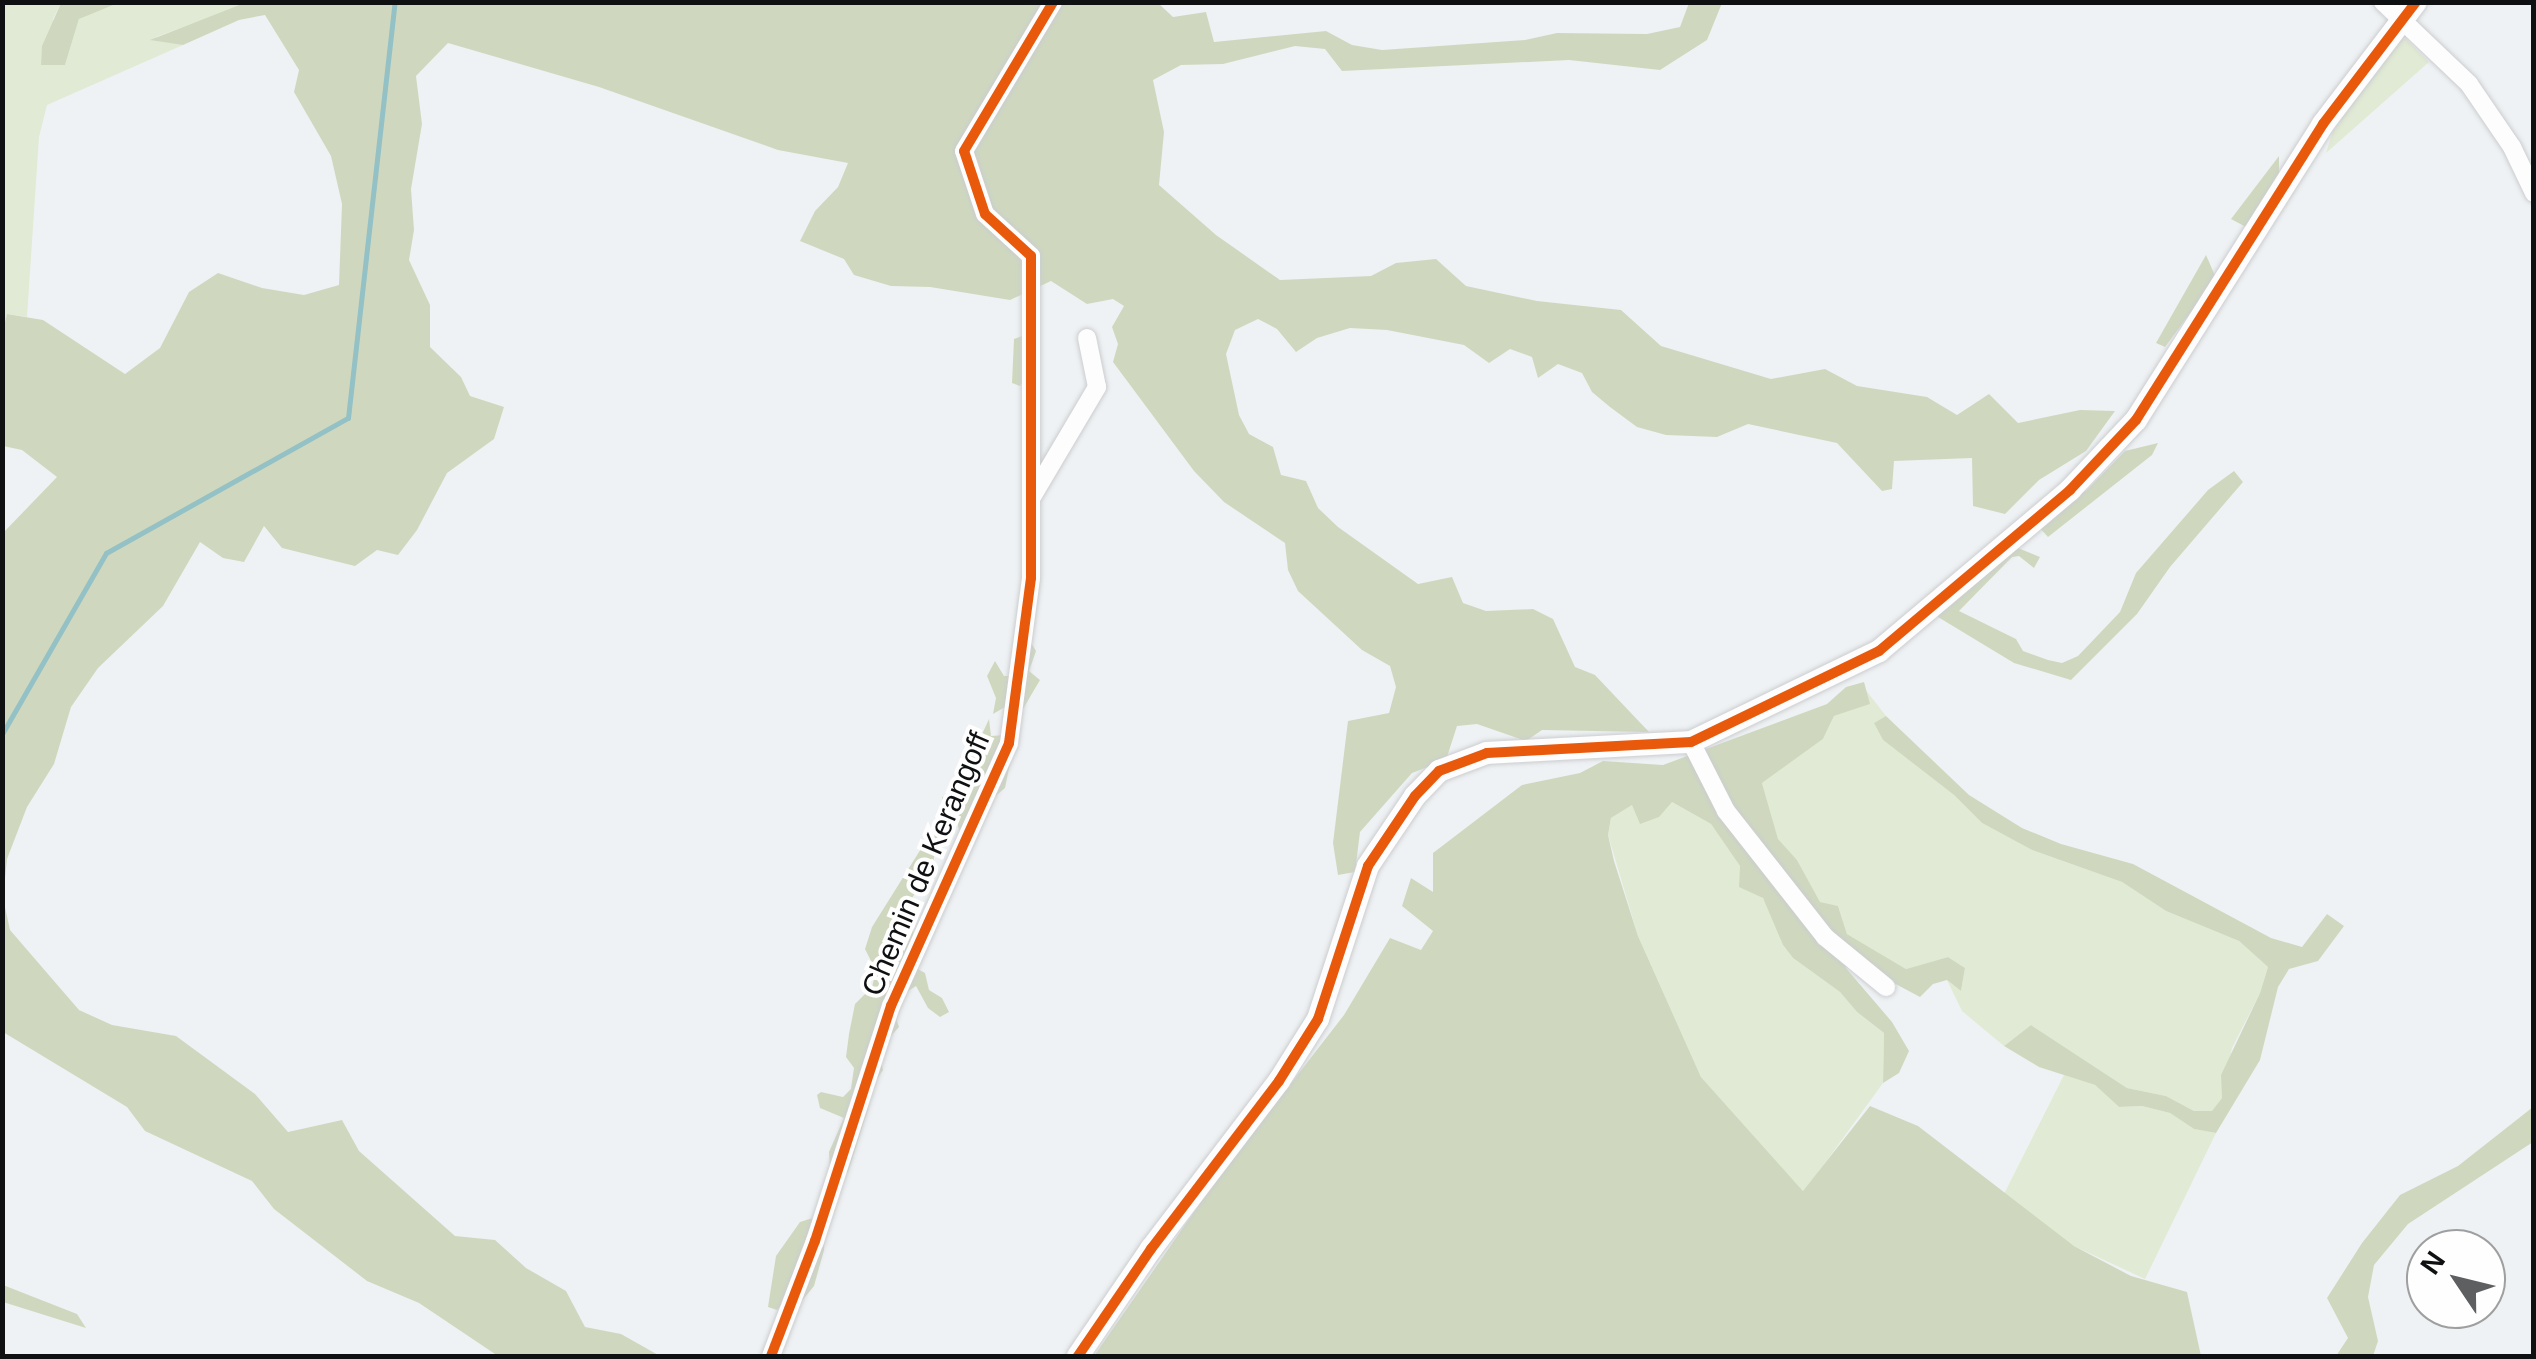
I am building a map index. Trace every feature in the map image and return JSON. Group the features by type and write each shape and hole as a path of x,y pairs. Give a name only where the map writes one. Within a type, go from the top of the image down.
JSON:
{"street":[{"name":"Chemin de Kerangoff","path":"772,1356 815,1242 890,1006 1010,743 1030,578 1031,256 986,214 964,151 1052,2"},
{"path":"2383,2 2469,84 2512,147 2534,193"},
{"path":"1078,1356 1196,1188 1280,1081 1318,1019 1368,866 1427,784 1439,772 1487,753 1690,742 1879,651 2070,490 2114,446 2160,388 2323,124 2416,2"},
{"path":"1031,498 1096,387 1087,338"},
{"path":"1690,742 1726,811 1825,937 1886,987"}],"green space":[{"path":"247,2 1157,2 1173,17 1206,12 1214,42 1326,31 1352,45 1382,50 1525,40 1557,33 1647,34 1680,27 1689,3 1722,3 1707,40 1660,70 1569,60 1342,71 1325,49 1295,46 1223,64 1181,65 1153,80 1164,132 1159,185 1216,235 1280,280 1371,276 1396,263 1436,259 1466,286 1537,301 1621,310 1661,346 1771,379 1825,369 1857,386 1927,397 1957,415 1989,394 2018,423 2080,410 2115,411 2086,451 2039,480 2005,514 1973,506 1972,458 1894,461 1892,489 1882,491 1837,443 1748,424 1717,437 1666,435 1637,427 1592,392 1582,373 1558,364 1538,378 1532,357 1510,349 1489,363 1464,345 1387,330 1350,328 1317,338 1296,352 1277,329 1258,319 1235,330 1226,354 1239,415 1249,434 1273,447 1281,475 1306,481 1318,508 1338,527 1418,584 1452,577 1463,603 1486,611 1533,609 1553,619 1575,667 1595,675 1649,732 1542,730 1526,741 1477,724 1457,726 1446,760 1412,773 1360,832 1355,872 1338,875 1333,843 1348,721 1389,713 1396,687 1390,666 1362,650 1298,591 1288,570 1285,543 1224,502 1194,471 1113,362 1118,344 1112,327 1124,306 1113,299 1087,304 1051,281 1010,300 930,287 891,286 854,275 844,259 800,241 815,211 838,187 848,163 778,150 599,87 448,43 416,76 422,124 411,189 414,230 409,260 430,305 430,347 461,377 470,396 504,407 494,439 447,473 417,530 398,555 377,550 355,566 282,548 264,526 244,562 223,558 200,542 163,606 98,668 71,707 54,764 27,807 7,859 3,898 3,533 57,477 22,450 3,446 2,334 7,314 43,320 125,374 160,348 189,292 218,273 262,288 304,295 339,285 342,204 331,156 294,92 299,70 265,15 239,20 183,45 150,40"},
{"path":"3,3 61,3 53,19 65,65 79,19 106,4 247,3 156,37 183,45 47,105 39,137 27,317 7,314 3,334"},
{"path":"61,3 118,3 79,19 65,65 41,65 42,46"},
{"path":"2406,39 2429,62 2326,153 2333,131 2365,83 2398,40"},
{"path":"2279,156 2279,176 2246,227 2231,219"},
{"path":"2206,255 2216,278 2165,347 2156,343"},
{"path":"1025,335 1028,375 1020,386 1012,383 1014,339"},
{"path":"2158,443 2152,455 2048,537 2038,526 2075,493 2086,491 2125,451"},
{"path":"2234,471 2243,482 2170,567 2137,614 2071,680 2014,663 1938,617 1938,608 2013,546 2040,557 2034,568 2019,556 2012,557 1959,611 2016,639 2023,651 2062,663 2078,656 2120,612 2136,573 2208,490"},
{"path":"1030,641 1036,651 1029,671 1040,680 1020,714 1005,788 987,803 962,837 956,821 948,823 943,813 942,797 954,795 955,782 967,762 965,753 977,745 989,719 991,736 1005,735 1005,707 993,714 996,698 987,676 995,661 1004,676 1012,676"},
{"path":"1864,682 1870,704 1834,716 1823,739 1762,783 1778,839 1797,860 1820,902 1838,906 1847,934 1906,969 1948,957 1965,968 1961,991 1947,980 1933,984 1920,997 1877,974 1845,967 1892,1022 1909,1051 1899,1073 1883,1083 1884,1033 1857,1012 1840,992 1793,958 1783,945 1763,898 1739,887 1740,866 1711,824 1672,802 1659,817 1640,824 1632,805 1611,818 1608,835 1614,861 1638,936 1701,1077 1803,1191 1870,1106 1918,1126 2074,1246 2131,1276 2187,1292 2201,1356 1094,1356 1217,1179 1344,1015 1390,938 1421,950 1433,931 1402,906 1411,878 1433,892 1433,853 1522,785 1580,773 1603,761 1663,765 1827,704 1846,687"},
{"path":"1865,689 1886,716 1875,723 1883,740 1954,795 1982,823 2032,850 2122,882 2166,911 2239,941 2268,967 2260,993 2232,1048 2222,1098 2213,1111 2194,1111 2166,1096 2127,1088 2031,1025 2004,1046 1962,1011 1947,980 1961,991 1965,968 1948,957 1906,969 1847,934 1838,906 1820,903 1797,860 1778,840 1762,783 1823,739 1834,716 1869,704"},
{"path":"1886,716 1969,795 2022,828 2061,844 2133,864 2271,938 2302,947 2327,914 2344,926 2318,961 2289,969 2278,987 2260,1060 2216,1133 2194,1129 2170,1113 2142,1106 2119,1107 2095,1085 2039,1067 2004,1046 2031,1025 2127,1088 2166,1096 2194,1111 2212,1111 2222,1098 2221,1075 2260,993 2268,967 2239,941 2166,911 2122,882 2032,850 1982,823 1954,795 1883,740 1874,723"},
{"path":"1672,802 1711,824 1773,913 1783,945 1793,958 1840,992 1857,1012 1884,1033 1883,1083 1804,1192 1701,1077 1638,936 1608,835 1611,818 1633,804"},
{"path":"938,835 932,868 912,898 914,967 925,973 929,990 942,998 949,1012 940,1017 928,1008 916,986 905,993 896,1018 899,1027 888,1039 881,1061 883,1070 868,1092 868,1109 848,1172 840,1176 835,1211 825,1224 824,1250 814,1286 796,1308 785,1302 777,1310 768,1307 776,1256 800,1222 816,1217 830,1169 829,1152 844,1118 820,1108 817,1095 821,1092 843,1097 851,1089 854,1068 846,1057 855,1004 872,987 876,971 865,949 872,927 929,836"},
{"path":"3,898 10,930 79,1010 112,1025 176,1036 255,1094 288,1132 342,1120 359,1151 455,1236 495,1240 526,1268 566,1291 585,1327 621,1334 660,1356 498,1356 419,1303 367,1281 274,1209 252,1181 145,1131 127,1107 3,1032"},
{"path":"2064,1075 2095,1085 2119,1107 2142,1106 2170,1113 2194,1129 2216,1133 2145,1279 2074,1246 2003,1196"},
{"path":"2533,1107 2533,1142 2408,1224 2374,1265 2368,1297 2378,1341 2373,1356 2336,1356 2348,1338 2327,1298 2362,1243 2400,1195 2458,1166"},
{"path":"3,1285 77,1314 86,1328 3,1302"}],"waterway":[{"path":"2,734 106,553 348,418 395,2"}],"cycle path":[{"path":"771,1356 815,1241 891,1006 1009,743 1031,578 1031,256 985,214 964,151 1053,2"},
{"path":"1078,1356 1151,1249 1279,1081 1318,1019 1368,866 1415,796 1439,771 1487,753 1691,742 1879,651 2070,490 2136,420 2323,124 2416,2"}]}
